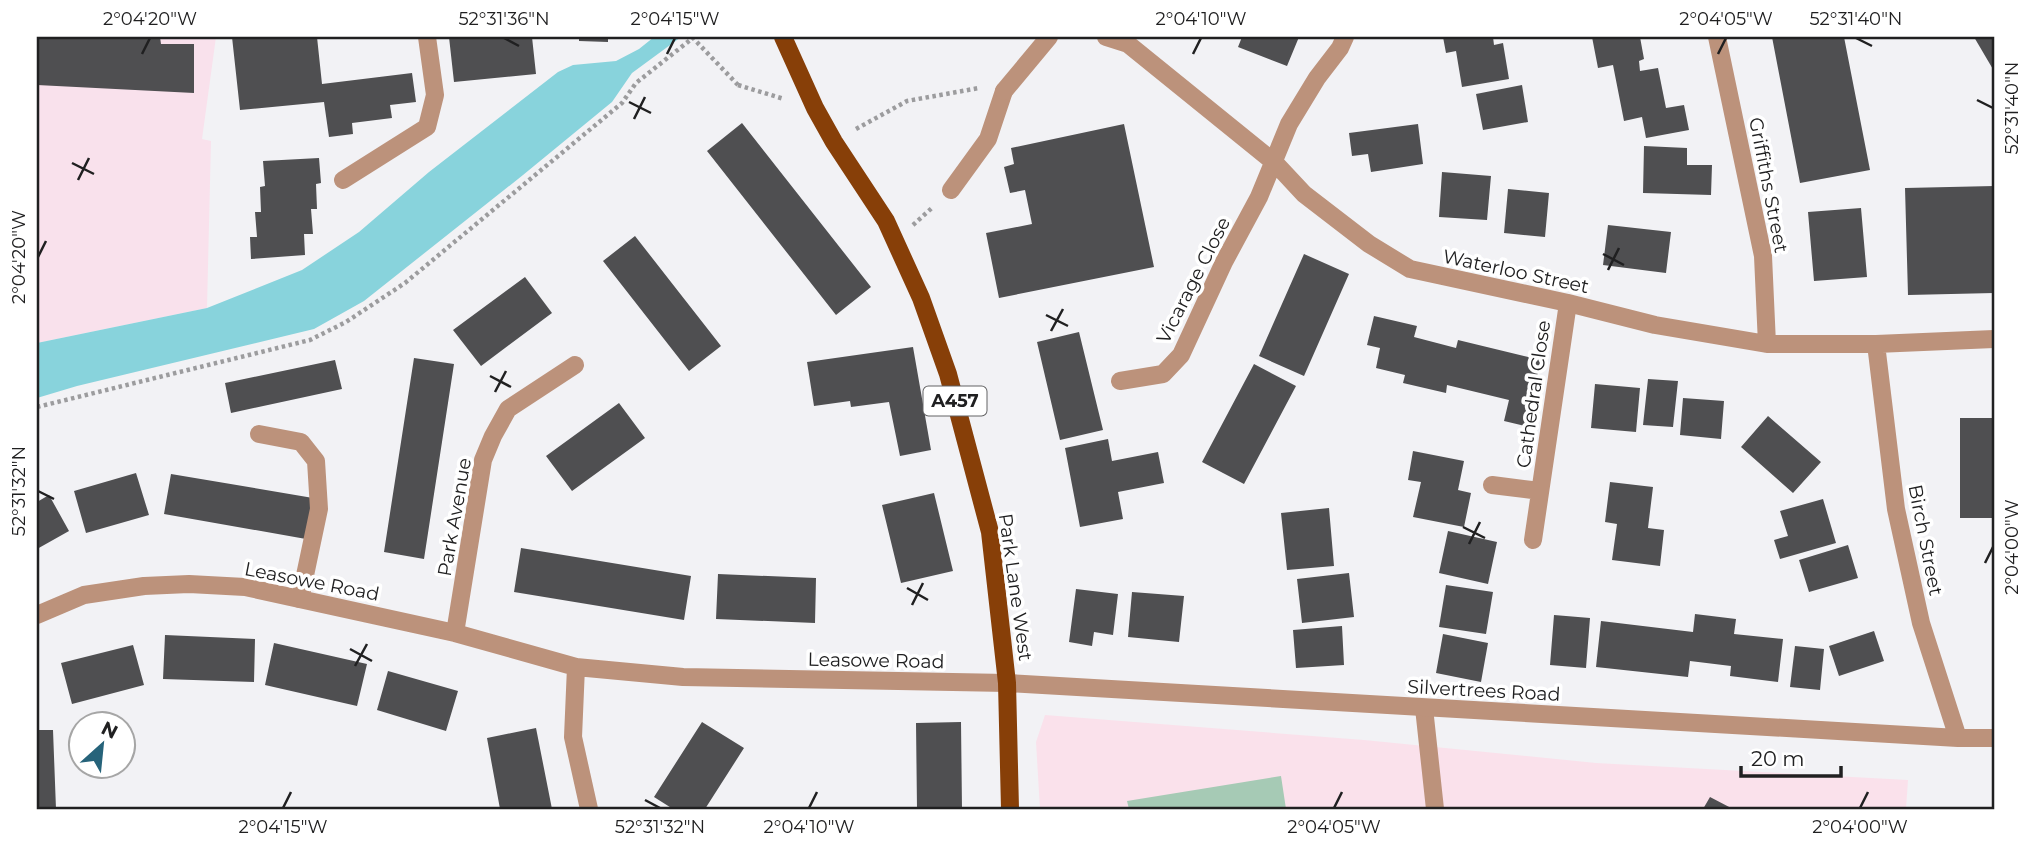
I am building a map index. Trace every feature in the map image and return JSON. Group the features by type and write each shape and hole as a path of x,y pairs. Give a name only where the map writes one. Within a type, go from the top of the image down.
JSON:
{"main road":[{"name":"Park Lane West","path":"783,37 815,108 834,142 886,221 921,298 948,374 990,532 1007,683 1010,809"}],"street":[{"path":"343,180 427,127 435,95 426,37"},
{"path":"951,190 988,139 1004,91 1049,37"},
{"name":"Waterloo Street","path":"1106,37 1128,44 1275,163 1315,202 1369,244 1410,269 1655,325 1767,344 1876,344 1994,339"},
{"name":"Vicarage Close","path":"1120,381 1163,374 1181,355 1224,262 1275,163 1289,124 1345,37"},
{"name":"Griffiths Street","path":"1717,37 1763,256 1767,344"},
{"name":"Cathedral Close","path":"1533,540 1568,303"},
{"name":"Birch Street","path":"1876,344 1896,509 1921,623 1958,738"},
{"name":"Park Avenue","path":"455,633 483,460 493,436 508,409 575,365"},
{"path":"260,434 301,442 316,461 319,509 300,599"},
{"name":"Cathedral Close","path":"1492,485 1541,491"},
{"name":"Leasowe Road","path":"37,615 84,595 189,584 246,587 455,633 576,667 683,677 1007,683"},
{"path":"576,667 573,737 589,809"},
{"name":"Silvertrees Road","path":"1007,683 1994,738"},
{"path":"1424,708 1435,809"}],"path":[{"path":"37,407 299,343 346,322 415,274 622,103 636,83 693,37 738,85 815,108"},
{"path":"834,142 907,101 987,87 1004,91"},
{"path":"896,242 951,190"}],"shaded area":[{"path":"37,37 216,37 202,139 211,141 207,308 37,343"},
{"path":"1045,715 1364,740 1596,763 1908,780 1906,809 1040,809 1036,742"}],"green space":[{"path":"1281,776 1286,809 1129,809 1127,801"}],"water":[{"path":"654,37 681,37 632,73 612,102 364,301 314,329 37,398 37,343 207,308 302,270 359,232 429,172 558,72 573,65 616,61 639,49"}],"building":[{"path":"37,37 160,37 161,44 194,44 194,93 37,85"},
{"path":"232,37 317,37 322,84 412,73 416,102 390,105 392,118 352,123 353,134 329,137 324,102 240,110"},
{"path":"449,37 532,37 536,74 454,82"},
{"path":"579,37 608,37 608,42 579,41"},
{"path":"1242,37 1299,37 1287,66 1238,47"},
{"path":"1443,37 1493,37 1494,45 1503,43 1509,79 1462,87 1456,51 1446,53"},
{"path":"1592,37 1640,37 1644,59 1639,61 1640,71 1658,68 1666,108 1684,105 1689,130 1646,138 1642,117 1624,121 1613,65 1598,68"},
{"path":"1772,37 1844,37 1870,170 1800,183"},
{"path":"1974,37 1994,37 1994,71"},
{"path":"1522,85 1528,122 1483,130 1476,94"},
{"path":"742,123 871,287 836,315 707,151"},
{"path":"1124,124 1154,267 999,298 986,233 1032,224 1025,190 1010,193 1004,167 1014,164 1011,148"},
{"path":"1418,124 1423,164 1371,172 1368,154 1352,156 1349,133"},
{"path":"1644,146 1687,148 1687,165 1712,165 1711,195 1643,193"},
{"path":"319,158 321,183 316,184 317,209 311,209 313,234 304,234 305,255 251,259 250,237 257,237 255,212 261,212 260,187 265,186 263,161"},
{"path":"1442,172 1491,176 1487,220 1439,217"},
{"path":"1994,186 1994,293 1908,295 1905,188"},
{"path":"1508,189 1549,193 1545,237 1504,233"},
{"path":"1861,208 1867,277 1814,281 1808,212"},
{"path":"1608,225 1671,232 1666,273 1603,265"},
{"path":"635,236 721,346 689,371 603,261"},
{"path":"1304,254 1349,274 1304,376 1259,356"},
{"path":"525,277 552,313 481,366 453,330"},
{"path":"1374,316 1417,326 1414,337 1456,348 1458,340 1541,360 1525,426 1504,421 1509,400 1447,385 1446,393 1403,383 1405,375 1376,368 1380,348 1367,345"},
{"path":"1079,332 1103,430 1060,440 1037,342"},
{"path":"913,347 931,450 900,456 889,402 851,407 850,401 814,406 807,362"},
{"path":"414,358 454,364 424,559 384,552"},
{"path":"335,360 342,389 231,413 225,383"},
{"path":"1254,364 1296,386 1244,484 1202,462"},
{"path":"1648,379 1678,381 1673,427 1643,425"},
{"path":"1595,384 1640,388 1636,432 1591,428"},
{"path":"1683,398 1724,401 1721,439 1680,435"},
{"path":"619,403 645,438 572,491 546,456"},
{"path":"1768,416 1821,462 1793,493 1741,447"},
{"path":"1960,418 1994,418 1994,518 1960,518"},
{"path":"1108,439 1112,461 1158,452 1164,483 1118,492 1123,519 1080,527 1065,448"},
{"path":"1413,451 1464,461 1458,490 1471,493 1464,527 1413,517 1421,482 1408,480"},
{"path":"136,473 149,515 86,533 74,491"},
{"path":"171,474 313,498 306,539 164,514"},
{"path":"1610,482 1653,487 1648,528 1664,530 1660,566 1612,560 1617,524 1605,522"},
{"path":"934,493 953,571 901,583 882,505"},
{"path":"49,495 69,531 37,549 37,502"},
{"path":"1823,499 1836,543 1780,559 1774,540 1788,536 1780,511"},
{"path":"1329,508 1334,566 1287,570 1281,513"},
{"path":"1448,531 1497,542 1488,584 1439,573"},
{"path":"1848,545 1858,578 1809,592 1799,560"},
{"path":"521,548 691,576 684,620 514,592"},
{"path":"1349,573 1354,617 1302,623 1297,579"},
{"path":"718,574 816,578 815,623 716,619"},
{"path":"1446,585 1493,592 1486,634 1439,627"},
{"path":"1076,589 1118,594 1113,635 1094,632 1092,646 1069,642"},
{"path":"1132,592 1184,596 1179,642 1128,637"},
{"path":"1695,614 1736,619 1734,634 1783,639 1778,682 1730,676 1731,666 1690,661 1688,677 1596,667 1601,621 1693,632"},
{"path":"1554,615 1590,618 1586,668 1550,665"},
{"path":"1342,626 1344,665 1296,668 1293,630"},
{"path":"1874,631 1884,661 1839,676 1829,646"},
{"path":"1443,634 1488,643 1481,682 1436,673"},
{"path":"165,635 255,639 254,682 163,679"},
{"path":"274,643 367,664 357,706 265,685"},
{"path":"133,645 144,685 72,704 61,663"},
{"path":"1795,646 1824,649 1820,690 1790,687"},
{"path":"388,671 458,691 446,731 377,710"},
{"path":"702,722 744,748 705,809 673,809 654,797"},
{"path":"961,722 962,809 917,809 916,723"},
{"path":"536,728 552,809 500,809 487,738"},
{"path":"37,730 53,730 56,809 37,809"},
{"path":"1710,797 1733,809 1703,809"}]}
